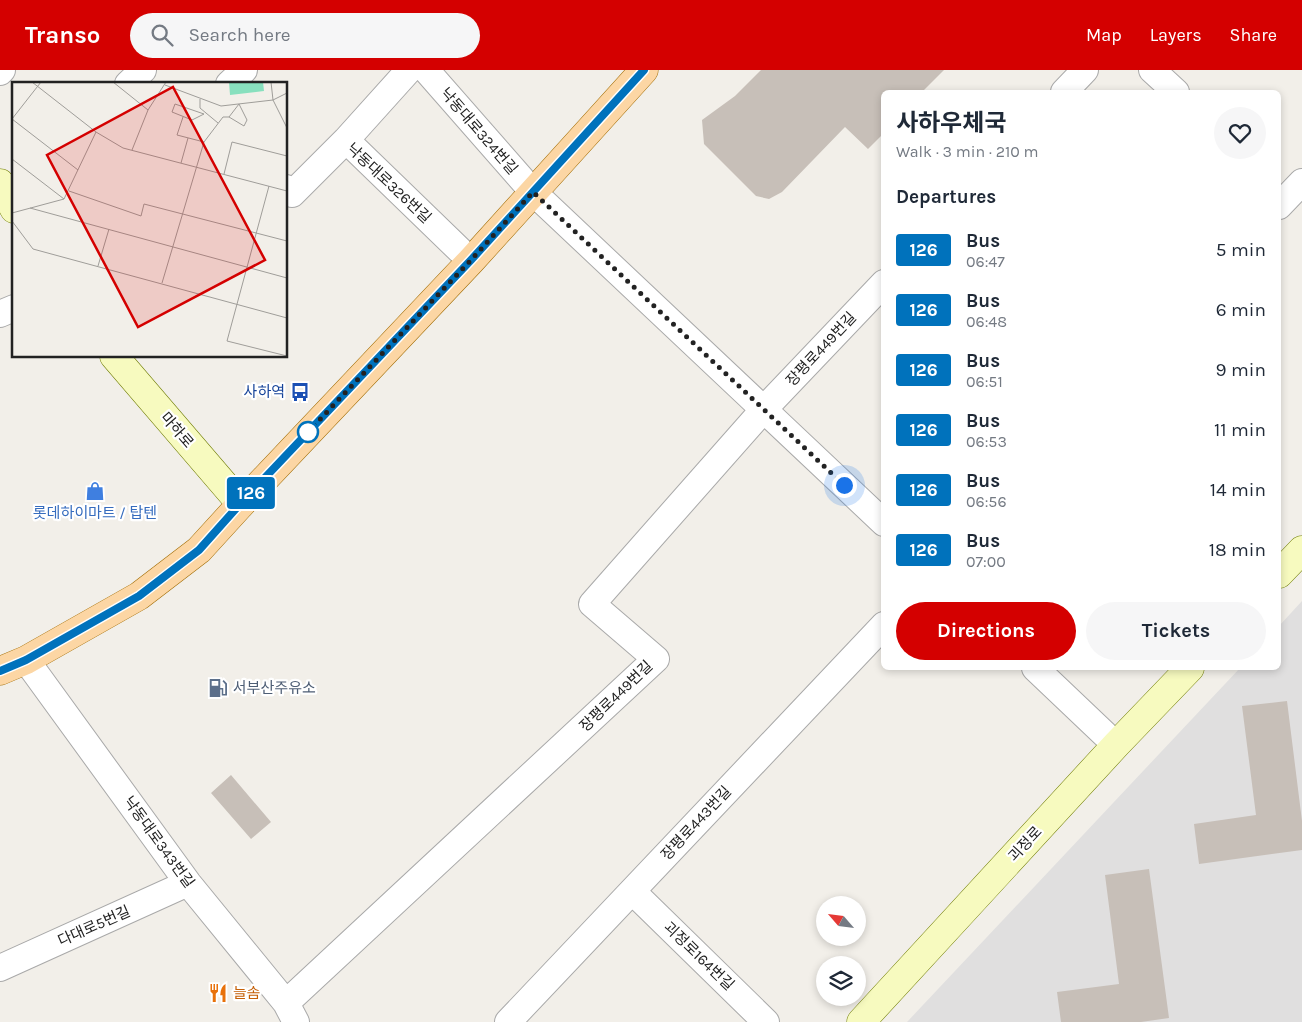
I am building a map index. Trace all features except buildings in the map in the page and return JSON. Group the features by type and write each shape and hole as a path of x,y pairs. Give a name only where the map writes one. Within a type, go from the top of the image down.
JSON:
{"main road":[{"path":"0,672 26,660 139,596 199,550 240,504 471,260 644,70"},
{"path":"0,183 12,205"},
{"name":"마하로","path":"116,358 240,504"},
{"path":"1281,572 1302,550"},
{"name":"괴정로","path":"862,1022 1116,745 1188,670"}],"street":[{"path":"130,82 143,70"},
{"path":"231,82 244,70"},
{"path":"346,140 409,70"},
{"name":"낙동대로324번길","path":"426,70 533,192 881,520"},
{"path":"1066,90 1085,70"},
{"path":"1152,70 1174,90"},
{"name":"낙동대로326번길","path":"288,190 292,194 346,140 471,260"},
{"name":"장평로449번길","path":"291,1013 656,659 592,604 764,409 881,286"},
{"path":"0,314 12,309"},
{"name":"장평로443번길","path":"508,1022 881,628"},
{"name":"낙동대로343번길","path":"26,660 188,883 291,1013"},
{"path":"1037,670 1116,745"},
{"name":"다대로5번길","path":"0,968 188,883"},
{"name":"괴정로164번길","path":"632,891 766,1022"}],"shaded area":[{"path":"1302,601 1302,1022 907,1022 1238,670 1281,670 1281,624"}],"bus line":[{"name":"126","path":"0,671 26,660 139,596 199,550 240,504 471,260 644,70"}],"place":[{"name":"사하역","path":"300,392"},
{"name":"롯데하이마트 / 탑텐","path":"95,491"},
{"name":"서부산주유소","path":"218,688"},
{"name":"늘솜","path":"218,993"}],"route":[{"path":"308,432 533,192 844,485"}]}
